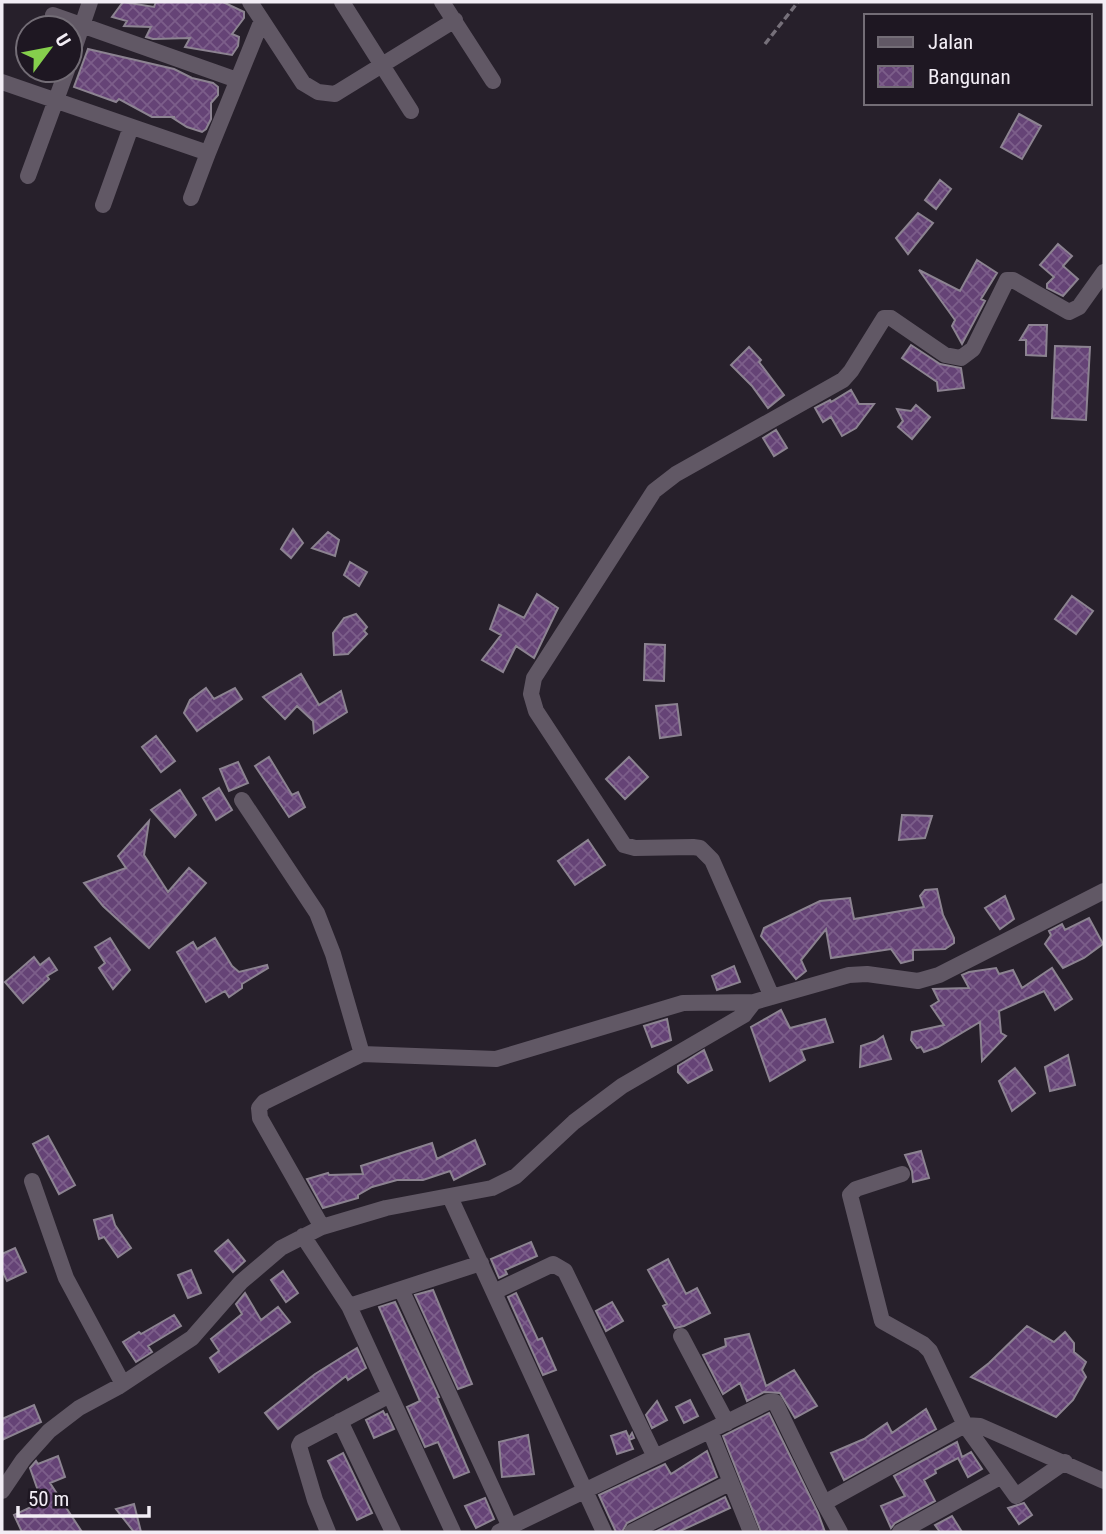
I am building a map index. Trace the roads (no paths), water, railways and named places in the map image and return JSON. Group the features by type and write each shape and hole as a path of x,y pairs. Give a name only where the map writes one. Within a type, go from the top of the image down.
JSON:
{"street":[{"path":"84,21 90,2"},
{"path":"250,2 303,83 318,92 335,94 454,20"},
{"path":"342,2 411,111"},
{"path":"442,2 492,81"},
{"path":"191,198 262,20"},
{"path":"84,24 237,80"},
{"path":"2,82 208,153"},
{"path":"28,176 62,84"},
{"path":"103,205 131,127"},
{"path":"772,997 712,860 700,848 635,848 624,845 536,711 531,694 534,678 654,491 676,474 843,380 884,318 891,318 945,355 961,358 973,349 1006,280 1013,280 1069,312 1079,307 1104,272"},
{"path":"242,800 317,913 333,954 362,1054"},
{"path":"322,1227 260,1118 260,1108 264,1102 362,1054 496,1059 683,1003 754,1002 849,975 867,974 918,981 939,975 1104,891"},
{"path":"2,1490 23,1460 49,1431 79,1408 123,1384 192,1338 241,1282 281,1248 322,1227 386,1208 492,1188 516,1176 574,1122 622,1086 744,1014 754,1002"},
{"path":"902,1174 856,1189 852,1191 849,1200 882,1321 923,1344 930,1351 965,1425 1016,1496 1065,1462"},
{"path":"32,1181 66,1278 123,1384"},
{"path":"450,1197 604,1532"},
{"path":"303,1236 349,1306 453,1532"},
{"path":"349,1306 481,1263"},
{"path":"494,1292 553,1264 565,1271 655,1457"},
{"path":"401,1289 505,1530 768,1402 775,1402 840,1532"},
{"path":"681,1336 727,1423"},
{"path":"328,1532 299,1446 301,1442 390,1395"},
{"path":"340,1421 393,1532"},
{"path":"824,1503 965,1425 981,1426 1104,1480"},
{"path":"707,1432 711,1433 751,1532"},
{"path":"900,1532 1000,1476"},
{"path":"632,1532 731,1482"},
{"path":"532,1517 539,1532"}]}
